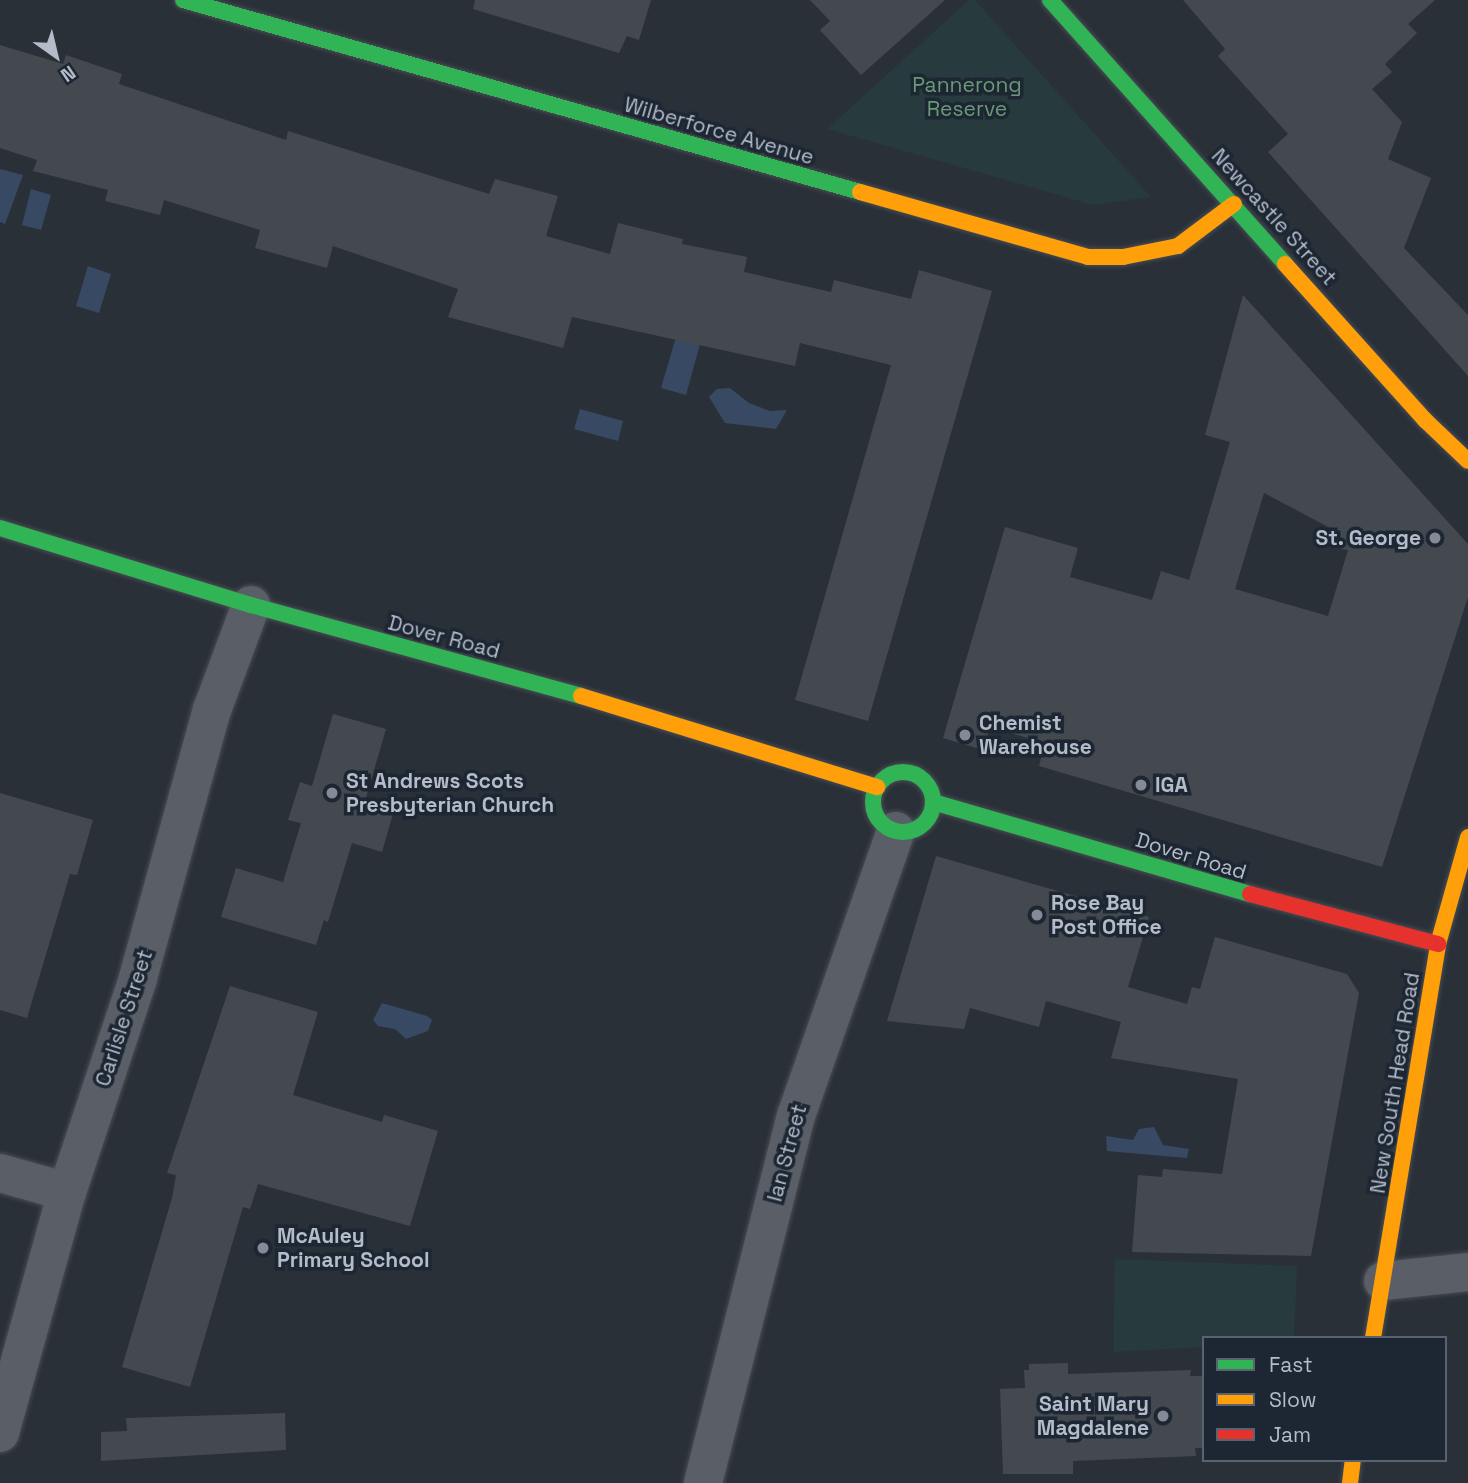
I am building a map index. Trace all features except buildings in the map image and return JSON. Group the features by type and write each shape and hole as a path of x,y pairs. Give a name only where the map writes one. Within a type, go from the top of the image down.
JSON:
{"street":[{"name":"Wilberforce Avenue","path":"183,0 1088,257 1123,257 1178,246 1234,204"},
{"name":"Newcastle Street","path":"1050,0 1425,420 1468,461"},
{"name":"Dover Road","path":"0,528 251,605 662,718 877,787"},
{"name":"Carlisle Street","path":"0,1433 67,1192 138,978 212,710 251,605"},
{"path":"895,773 912,773 927,784 933,802 925,822 916,828 896,831 875,814 877,787 895,773"},
{"name":"Dover Road","path":"933,802 1224,888 1438,944"},
{"name":"Ian Street","path":"703,1483 796,1116 896,831"},
{"name":"New South Head Road","path":"1373,1336 1438,944 1468,837"},
{"path":"0,1173 67,1192"},
{"path":"1383,1281 1468,1272"},
{"path":"1350,1483 1353,1462"}],"green space":[{"name":"Pannerong Reserve","path":"969,0 975,0 1151,197 1093,205 827,129"},
{"path":"1115,1259 1297,1266 1294,1336 1202,1336 1202,1347 1113,1352"}],"water":[{"path":"0,169 23,175 5,224 0,222"},
{"path":"31,189 51,195 41,230 22,225"},
{"path":"88,266 111,274 99,313 76,306"},
{"path":"676,337 700,344 686,395 661,388"},
{"path":"730,388 749,403 770,411 787,410 776,429 725,423 709,397 717,389"},
{"path":"580,409 623,421 618,441 574,429"},
{"path":"382,1003 427,1016 432,1020 428,1031 406,1039 395,1029 378,1026 373,1020"},
{"path":"1154,1127 1163,1145 1189,1149 1187,1158 1107,1151 1106,1136 1133,1140 1139,1129"}],"traffic: fast":[{"path":"183,0 860,192"},
{"path":"1050,0 1285,264"},
{"path":"0,528 251,605 581,696"},
{"path":"903,772 920,777 928,785 933,802 928,819 920,827 903,832 886,827 878,819 873,802 878,785 886,777 903,772"},
{"path":"933,802 1250,894"}],"traffic: slow":[{"path":"860,192 1088,257 1123,257 1178,246 1234,204"},
{"path":"1285,264 1425,420 1468,461"},
{"path":"581,696 877,787"},
{"path":"1373,1336 1438,944 1468,837"},
{"path":"1350,1483 1353,1462"}],"traffic: jam":[{"path":"1250,894 1438,944"}],"place":[{"name":"St. George","path":"1435,538"},
{"name":"Chemist Warehouse","path":"965,735"},
{"name":"IGA","path":"1141,785"},
{"name":"St Andrews Scots Presbyterian Church","path":"332,793"},
{"name":"Rose Bay Post Office","path":"1037,915"},
{"name":"McAuley Primary School","path":"263,1248"},
{"name":"Saint Mary Magdalene","path":"1163,1416"}]}
